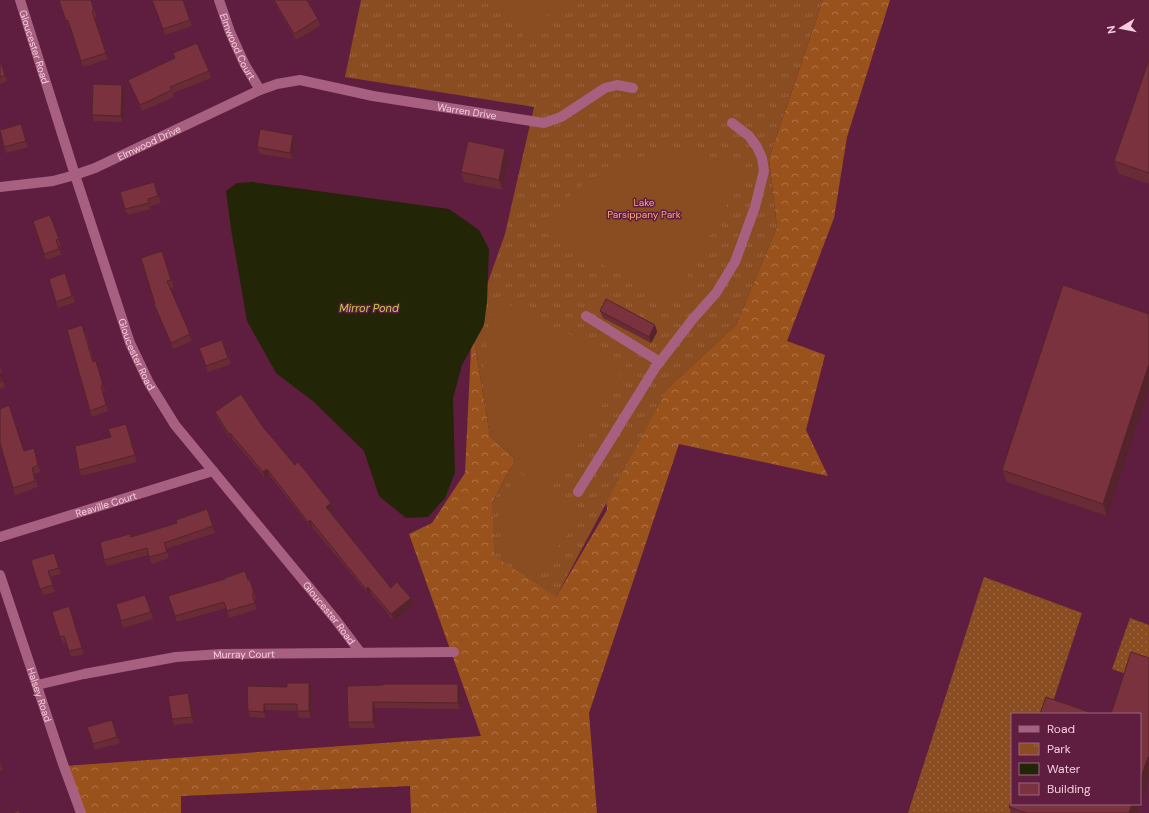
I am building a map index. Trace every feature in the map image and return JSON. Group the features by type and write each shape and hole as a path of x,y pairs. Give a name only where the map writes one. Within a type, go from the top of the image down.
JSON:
{"street":[{"name":"Gloucester Road","path":"20,0 128,336 149,383 175,425 336,620 360,652"},
{"name":"Elmwood Court","path":"218,0 242,58 260,90"},
{"name":"Warren Drive","path":"294,81 300,80 372,96 544,123 560,117 604,88 617,85 633,88"},
{"name":"Elmwood Drive","path":"0,187 53,181 95,168 260,90 277,84 294,81"},
{"path":"578,492 660,362 692,320 716,294 735,262 755,207 764,171 762,158 757,147 749,136 732,123"},
{"path":"586,316 660,362"},
{"name":"Reaville Court","path":"0,537 213,472"},
{"name":"Halsey Road","path":"0,575 81,813"},
{"name":"Murray Court","path":"37,685 84,674 176,657 221,654 454,652"}],"green space":[{"name":"Lake Parsippany Park","path":"361,0 823,0 769,158 777,227 736,325 668,388 556,597 494,556 492,503 515,459 490,436 472,327 505,234 534,107 345,77"},
{"path":"494,0 535,0 552,21 527,41"},
{"path":"543,0 576,0 556,16"},
{"path":"823,0 890,0 847,137 834,218 787,341 825,355 806,430 828,476 679,444 589,713 597,813 411,813 410,786 181,796 181,813 82,813 65,766 481,736 409,534 432,523 465,473 472,327 490,436 515,459 492,503 556,597 607,510 604,469 668,388 736,325 777,227 769,158"},
{"path":"654,153 691,153 724,161 746,171 672,303 542,231 564,201 586,182 616,166"},
{"path":"499,299 627,363 555,484 523,464 494,436 485,400 483,371 488,337"},
{"path":"518,472 581,515 538,575 517,562 508,550 500,534 498,516 503,498"},
{"path":"984,577 1082,613 1049,713 1011,713 1011,805 1012,805 1016,813 908,813"},
{"path":"1130,618 1149,625 1149,669 1132,676 1112,669"}],"water":[{"name":"Mirror Pond","path":"253,182 449,209 479,230 489,249 487,302 484,325 462,365 453,398 455,473 445,498 428,517 406,518 379,496 364,451 314,402 276,373 247,321 226,191 237,183"}],"building":[{"path":"59,0 91,0 94,11 92,11 106,53 81,61 68,20 66,21"},
{"path":"152,0 183,0 190,20 163,29"},
{"path":"274,0 307,0 318,19 294,34"},
{"path":"197,43 209,71 170,87 172,90 140,105 128,80 175,58 173,53"},
{"path":"0,60 5,75 0,77"},
{"path":"1149,60 1149,173 1114,161"},
{"path":"93,84 122,85 121,116 92,115"},
{"path":"21,124 26,141 4,147 0,130"},
{"path":"260,129 293,135 290,153 257,147"},
{"path":"468,141 505,149 499,180 461,172"},
{"path":"154,182 158,196 148,199 149,203 125,209 120,192"},
{"path":"50,215 59,239 56,240 59,249 44,254 33,221"},
{"path":"162,251 171,280 167,281 190,334 171,343 154,304 141,258"},
{"path":"65,273 72,296 56,302 49,279"},
{"path":"1063,285 1149,314 1149,364 1103,504 1002,470"},
{"path":"606,299 655,325 649,337 600,311"},
{"path":"82,325 93,362 96,361 103,385 101,386 106,405 90,411 67,330"},
{"path":"222,340 228,358 206,366 199,348"},
{"path":"241,394 263,427 295,465 298,462 331,503 326,507 391,588 397,582 411,598 391,614 368,587 366,589 310,520 308,522 267,469 263,472 230,433 229,434 215,412"},
{"path":"9,405 24,451 34,448 38,465 32,468 35,481 13,488 0,443 0,409"},
{"path":"126,424 135,455 79,470 75,446 111,437 108,429"},
{"path":"207,509 213,526 164,543 167,552 149,557 147,548 104,560 100,542 130,534 131,537 177,523 176,520"},
{"path":"54,553 59,568 48,571 53,585 40,589 31,561"},
{"path":"245,571 248,580 250,580 255,603 227,611 224,602 175,616 168,596 225,579"},
{"path":"145,595 151,612 121,621 116,604"},
{"path":"69,606 82,648 69,651 64,636 60,637 52,612"},
{"path":"1131,652 1149,658 1149,758 1148,757 1141,778 1141,713 1111,713"},
{"path":"287,683 309,683 309,711 297,711 297,704 264,704 264,712 248,711 247,686 287,687"},
{"path":"383,684 458,684 458,703 373,702 373,722 348,722 347,686"},
{"path":"188,693 192,717 172,719 168,696"},
{"path":"1046,697 1092,713 1040,713"},
{"path":"112,720 117,737 93,744 87,727"},
{"path":"1011,802 1011,805 1132,805 1129,813 1027,813 1009,807"},
{"path":"19,810 20,813 12,813"}]}
